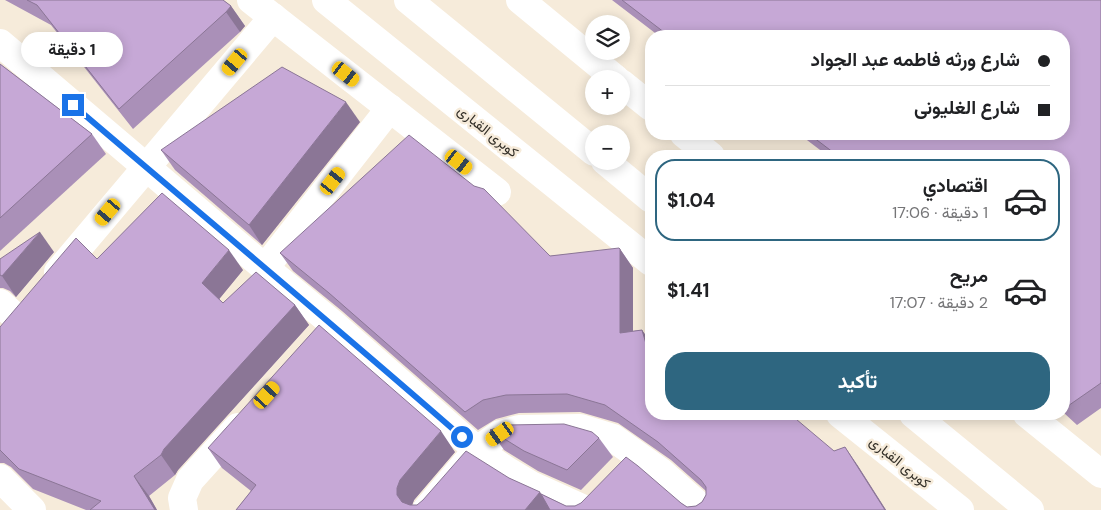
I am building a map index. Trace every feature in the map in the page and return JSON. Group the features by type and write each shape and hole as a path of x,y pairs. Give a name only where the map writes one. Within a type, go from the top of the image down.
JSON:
{"street":[{"path":"251,0 497,192"},
{"name":"كوبرى القبارى","path":"326,0 645,257"},
{"path":"408,0 585,145"},
{"path":"520,0 605,70"},
{"path":"0,340 23,303 146,167 273,17"},
{"path":"0,43 265,268 325,330 477,450 506,470 531,485 583,510 638,455"},
{"path":"630,90 645,102"},
{"path":"265,268 390,108"},
{"path":"691,140 704,150"},
{"path":"616,170 645,194"},
{"path":"184,510 182,498 190,480 254,409"},
{"name":"كوبرى القبارى","path":"848,420 960,510"},
{"path":"920,420 1030,510"},
{"path":"1034,420 1101,474"},
{"path":"426,510 477,450 500,434 519,429 580,428 613,438 661,472 704,510"},
{"path":"0,478 32,510"}],"building":[{"path":"27,0 223,0 231,6 119,109 37,5"},
{"path":"622,0 1101,0 1101,383 1070,405 1070,150 830,150 817,140 1070,140 1070,30 661,30"},
{"path":"0,64 92,134 0,218"},
{"path":"282,67 346,102 249,225 161,150"},
{"path":"409,135 474,186 484,189 550,256 620,249 620,333 642,330 645,340 645,420 797,420 834,451 845,447 885,510 550,510 541,494 566,506 575,506 581,503 626,457 687,507 696,506 702,502 706,495 706,487 701,480 658,442 605,405 567,394 506,395 483,400 465,412 329,293 280,253"},
{"path":"162,193 229,250 202,283 223,303 256,272 295,305 164,449 161,455 134,476 155,510 90,510 101,501 19,469 0,450 0,327 76,238 97,259"},
{"path":"40,232 2,276 0,275 0,259"},
{"path":"319,325 441,431 400,480 397,495 402,502 417,505 466,451 509,478 540,492 525,510 236,510 256,485 208,448"},
{"path":"564,424 592,432 599,438 567,470 524,451 490,430 507,425"}],"route":[{"path":"73,105 332,323 462,437"}]}
